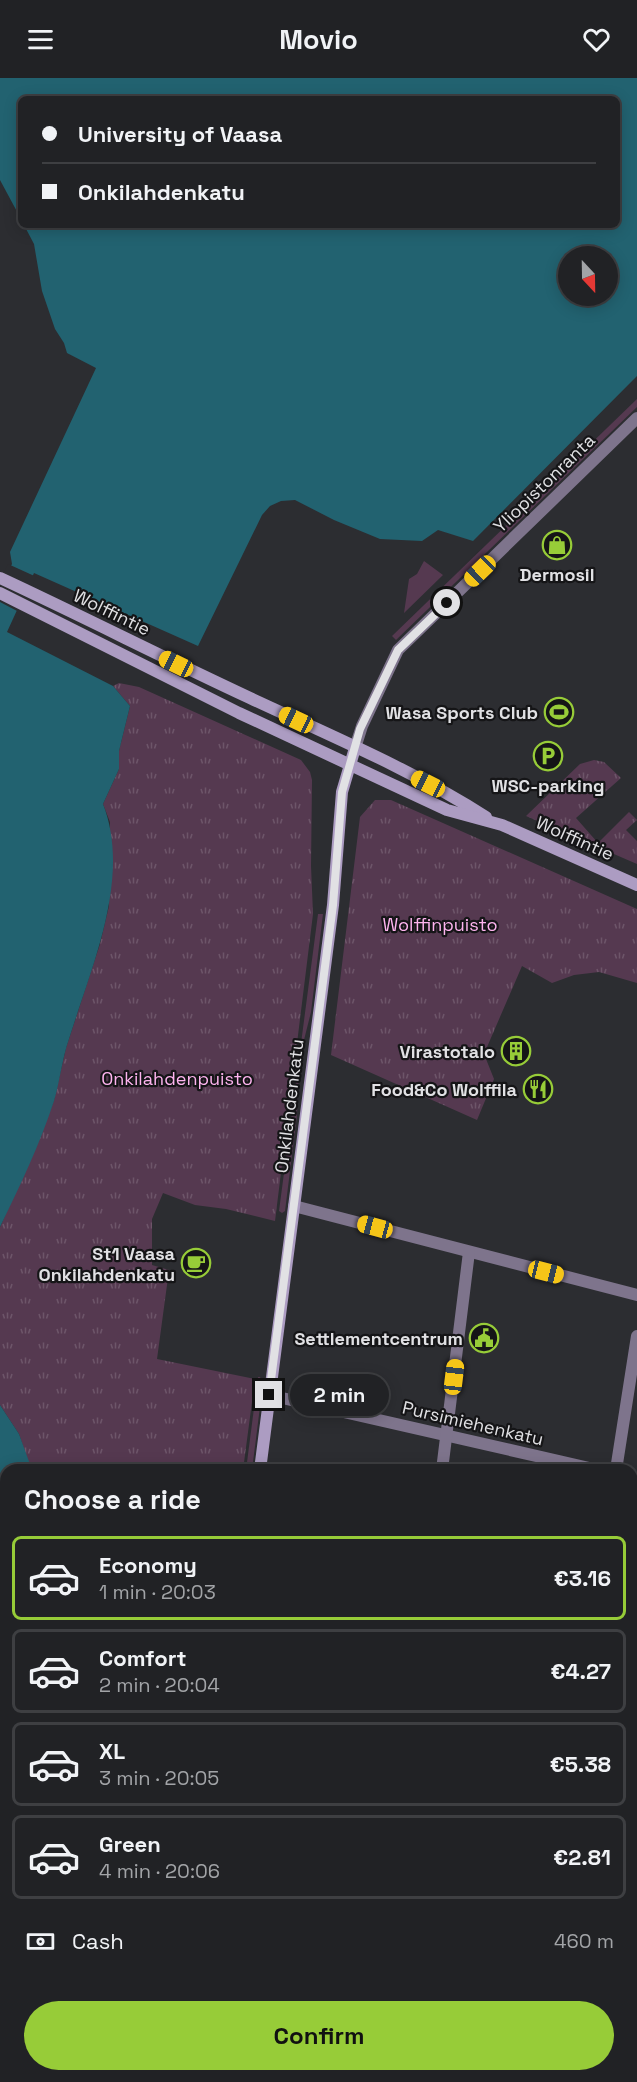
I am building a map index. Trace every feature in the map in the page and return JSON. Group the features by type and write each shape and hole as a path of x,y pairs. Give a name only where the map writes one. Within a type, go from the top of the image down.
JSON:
{"main road":[{"name":"Wolffintie","path":"0,578 355,748 465,803 498,824"},
{"name":"Wolffintie","path":"0,593 240,713 447,810 498,824 637,885"},
{"name":"Onkilahdenkatu","path":"261,1464 333,905 342,792 355,748"}],"street":[{"name":"Yliopistonranta","path":"355,748 362,726 398,650 637,418"},
{"path":"294,1206 637,1295"},
{"path":"443,1464 469,1252"},
{"path":"617,1464 637,1336"},
{"name":"Pursimiehenkatu","path":"269,1395 572,1464"}],"green space":[{"path":"637,399 637,407 396,640 392,636"},
{"path":"424,561 443,575 404,613 409,579 417,574"},
{"name":"Onkilahdenpuisto","path":"119,683 139,687 301,760 310,772 312,780 313,914 275,1221 226,1209 195,1205 163,1193 152,1219 152,1265 169,1270 157,1359 255,1379 244,1464 29,1464 19,1434 0,1405 0,1227 54,1100 66,1048 100,944 109,906 110,822 103,804 119,769 119,751 130,706 113,686"},
{"path":"594,760 604,762 621,778 576,818 598,843 629,812 637,820 626,830 637,841 637,864 526,816 580,764"},
{"name":"Wolffinpuisto","path":"375,800 391,800 637,909 637,983 599,972 574,975 552,983 522,966 484,1054 494,1079 477,1120 331,1055 360,817"},
{"path":"318,914 323,914 311,1012 303,1044 285,1211 282,1213 279,1211"},
{"path":"258,1377 260,1377 263,1383 253,1464 247,1464"}],"water":[{"path":"0,78 637,78 637,376 473,541 438,530 422,541 380,539 334,520 295,500 281,501 270,506 262,515 198,646 34,573 7,632 113,686 130,706 119,751 119,769 103,804 111,832 113,862 111,892 105,923 48,1117 0,1227 0,587 12,564 10,552 96,368 67,353 55,329 42,291 34,244 26,228 620,228 620,96 18,96 18,213 0,180"},
{"path":"0,1405 19,1434 30,1464 0,1464"}],"pier":[{"path":"8,564 41,579 36,577 19,612 0,602 0,580"}],"place":[{"name":"Dermosil","path":"557,545"},
{"name":"Wasa Sports Club","path":"559,712"},
{"name":"WSC-parking","path":"548,756"},
{"name":"Virastotalo","path":"516,1051"},
{"name":"Food&Co Wolffila","path":"538,1089"},
{"name":"St1 Vaasa Onkilahdenkatu","path":"196,1263"},
{"name":"Settlementcentrum","path":"484,1338"}],"route":[{"path":"269,1395 333,905 342,792 360,729 398,650 447,603"}]}
